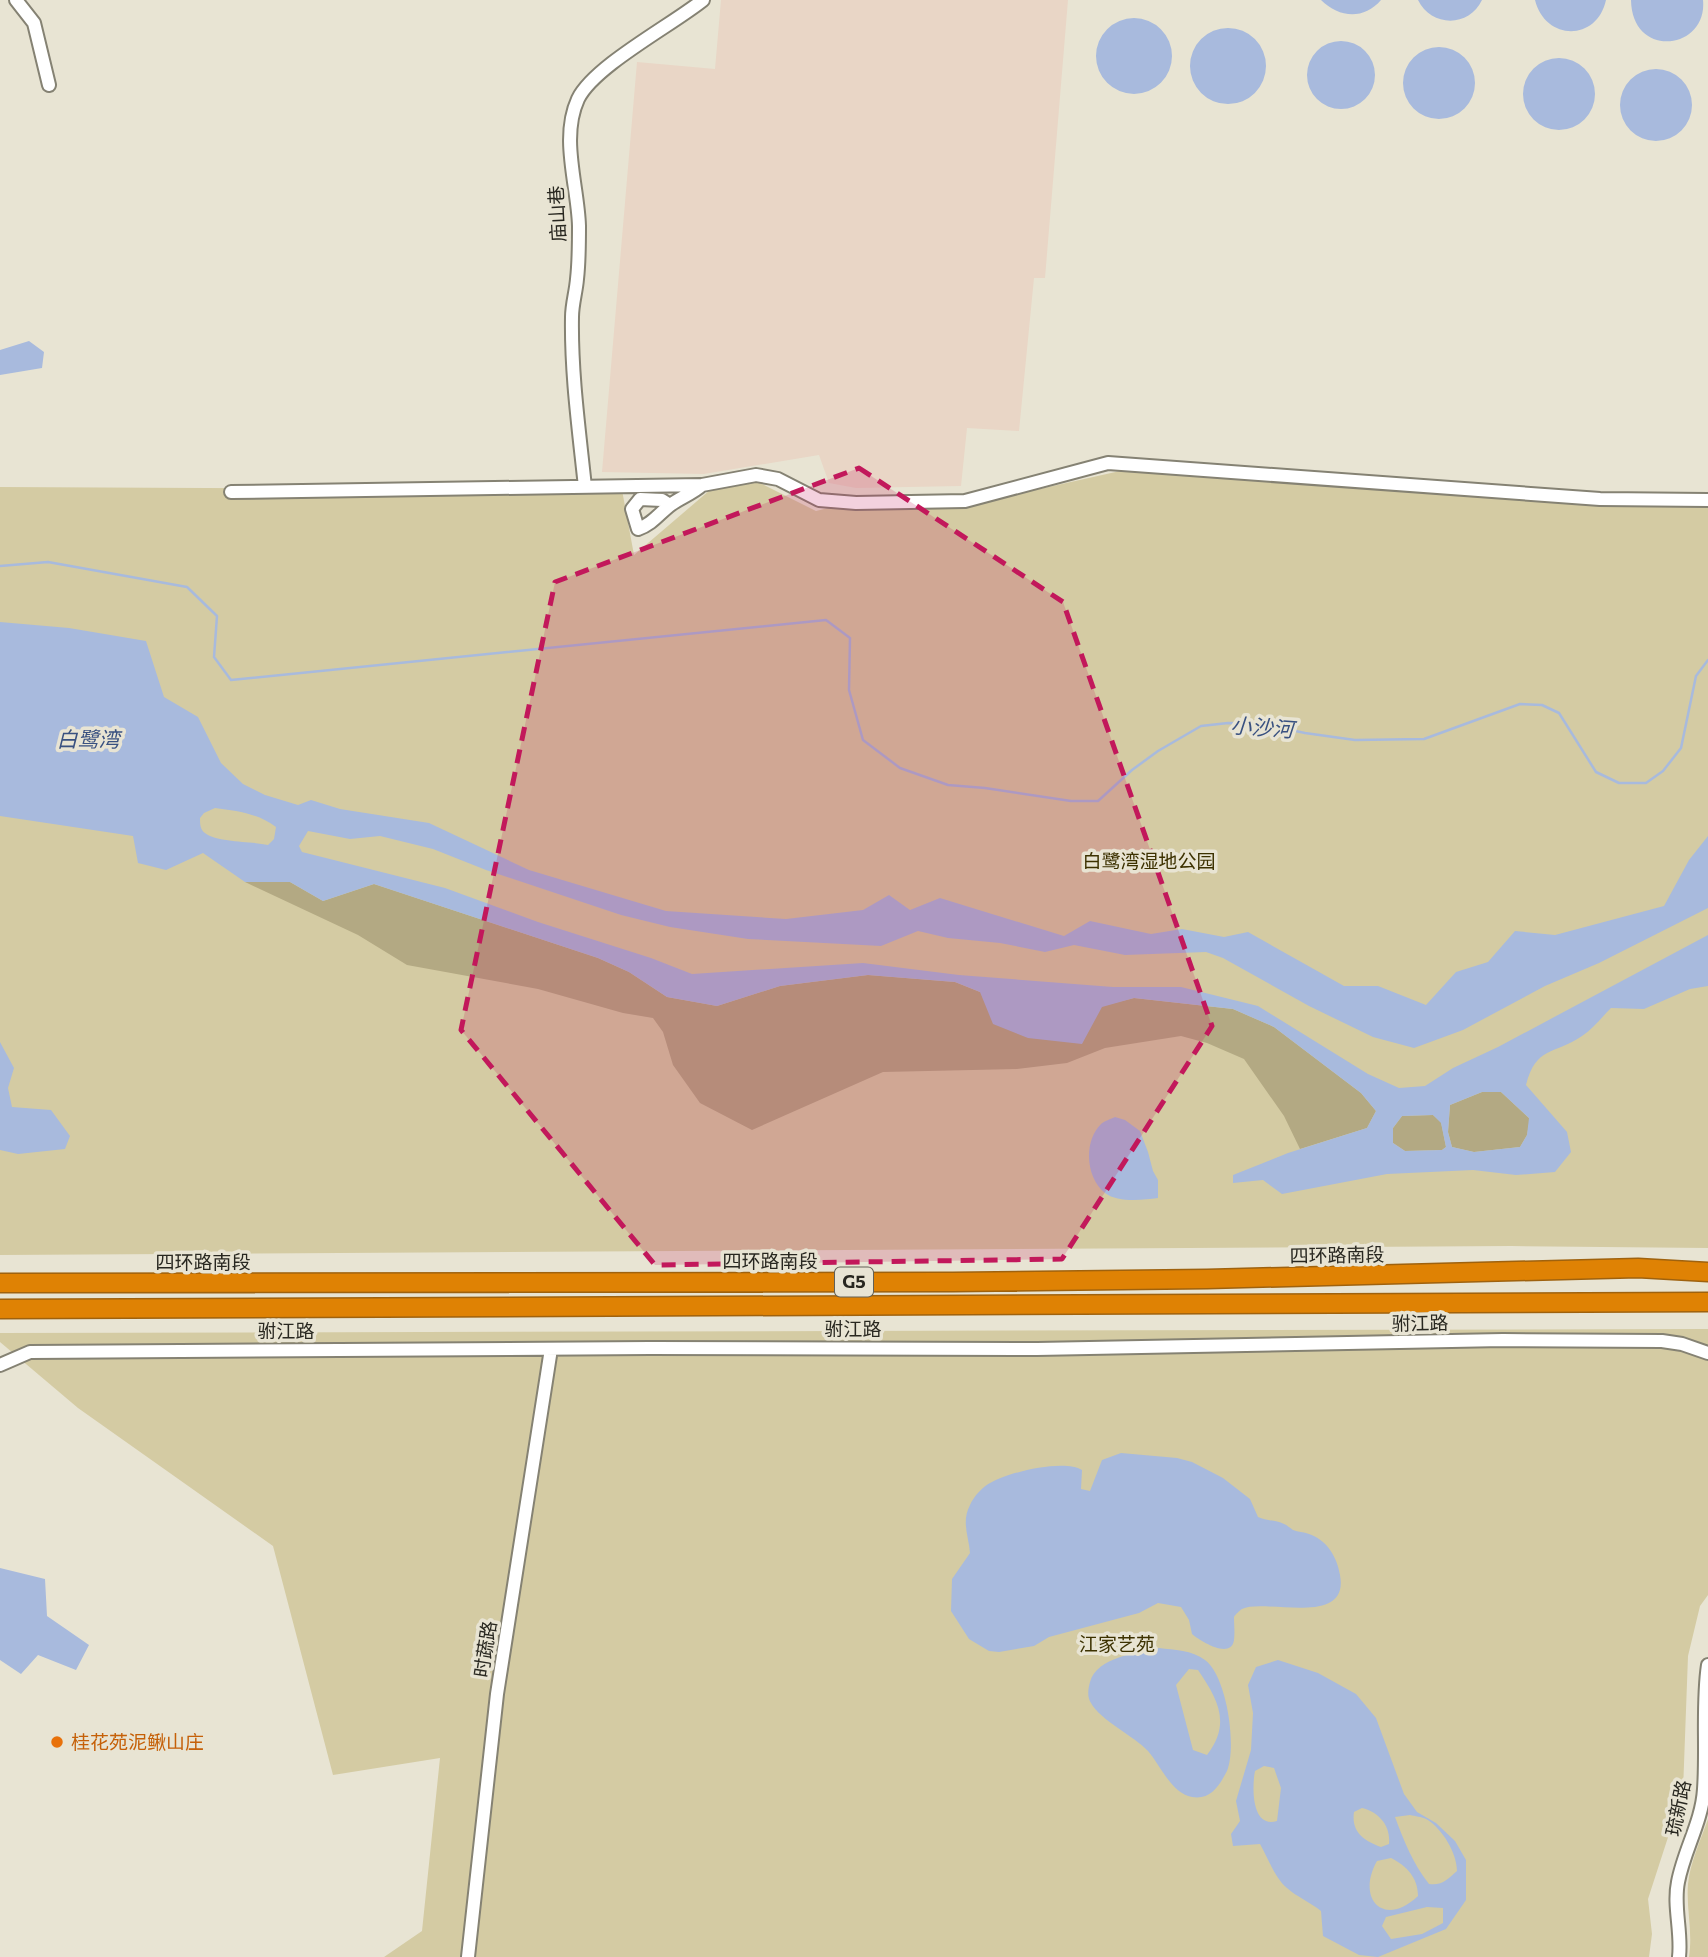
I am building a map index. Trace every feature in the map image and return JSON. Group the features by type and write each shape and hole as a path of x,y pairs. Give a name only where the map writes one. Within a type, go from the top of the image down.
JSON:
{"highway":[{"name":"四环路南段","path":"0,1283 953,1282 1638,1268 1708,1270"},
{"name":"G5","path":"0,1309 1702,1302"}],"street":[{"path":"16,0 34,23 49,85"},
{"name":"庙山巷","path":"585,487 576,401 572,314 578,277 579,224 571,143 573,116 579,98 593,80 702,0"},
{"path":"231,492 702,485 756,475 778,479 819,500 856,503 965,501 1108,463 1600,499 1708,500"},
{"path":"670,505 694,493 702,485"},
{"name":"驸江路","path":"0,1365 30,1352 1037,1349 1503,1340 1662,1341 1682,1344 1708,1353"},
{"name":"时蔬路","path":"468,1957 497,1693 551,1349"},
{"name":"琉新路","path":"1679,1957 1678,1882 1699,1818 1704,1789 1708,1665"}],"highlighted area":[{"path":"859,468 1063,602 1212,1026 1062,1259 655,1265 461,1030 555,582"}],"shaded area":[{"path":"721,0 1068,0 1045,278 1034,278 1019,431 967,428 961,486 856,488 829,483 819,455 704,474 602,472 637,62 715,69"},
{"path":"245,882 290,882 323,901 374,884 598,958 629,972 667,997 717,1006 780,986 868,975 955,982 980,992 1102,1006 1134,998 1233,1009 1274,1027 1361,1093 1376,1111 1367,1128 1300,1149 1284,1116 1244,1059 1207,1043 1181,1036 1105,1048 1067,1063 1017,1069 883,1072 752,1130 700,1103 673,1065 663,1032 653,1018 623,1013 538,989 407,965 358,935"},
{"path":"1482,1092 1501,1092 1530,1119 1527,1135 1520,1147 1474,1152 1452,1147 1448,1132 1450,1105"},
{"path":"1433,1115 1441,1122 1446,1147 1442,1150 1405,1151 1393,1143 1393,1128 1402,1116"}],"green space":[{"name":"白鹭湾湿地公园","path":"1120,471 1600,505 1708,505 1708,1248 1511,1246 0,1255 0,487 622,490 634,555 710,490 756,481 816,511 836,506 963,506"},
{"name":"江家艺苑","path":"1708,1329 1708,1595 1700,1606 1688,1656 1683,1791 1648,1899 1652,1934 1649,1957 384,1957 422,1931 440,1758 333,1775 273,1546 78,1408 0,1342 0,1333"},
{"path":"1708,1819 1708,1957 1689,1957 1689,1876"}],"water":[{"path":"1321,0 1381,0 1367,11 1351,14 1336,10"},
{"path":"1418,0 1482,0 1468,16 1450,21 1432,15"},
{"path":"1535,0 1606,0 1601,14 1593,23 1571,31 1559,29 1549,23"},
{"path":"1631,0 1703,0 1701,17 1694,30 1683,38 1656,40 1643,32 1635,19"},
{"path":"1134,18 1148,21 1161,29 1169,42 1172,56 1169,70 1161,83 1148,91 1134,94 1120,91 1107,83 1099,70 1096,56 1099,42 1107,29 1120,21"},
{"path":"1228,28 1242,31 1255,39 1263,52 1266,66 1263,80 1255,93 1242,101 1228,104 1214,101 1201,93 1193,80 1190,66 1193,52 1201,39 1214,31"},
{"path":"1341,41 1354,44 1365,51 1372,62 1375,75 1372,88 1365,99 1354,106 1341,109 1328,106 1317,99 1310,88 1307,75 1310,62 1317,51 1328,44"},
{"path":"1439,47 1459,53 1469,63 1475,83 1469,103 1459,113 1439,119 1419,113 1409,103 1403,83 1409,63 1419,53"},
{"path":"1559,58 1579,64 1589,74 1595,94 1589,114 1579,124 1559,130 1539,124 1529,114 1523,94 1529,74 1539,64"},
{"path":"1656,69 1670,72 1682,79 1689,91 1692,105 1689,119 1682,131 1670,138 1656,141 1642,138 1630,131 1623,119 1620,105 1623,91 1630,79 1642,72"},
{"path":"29,341 44,352 42,368 0,375 0,350"},
{"name":"白鹭湾","path":"0,622 69,628 146,641 164,697 198,717 221,763 243,784 265,795 298,805 311,800 340,809 429,823 529,870 666,911 786,919 863,910 889,895 910,910 940,898 1064,936 1090,921 1151,934 1182,929 1224,937 1248,932 1344,986 1378,986 1426,1005 1456,972 1488,962 1515,931 1555,935 1664,906 1689,860 1708,836 1708,908 1599,963 1545,986 1463,1030 1414,1048 1373,1037 1309,1006 1223,958 1206,952 1125,955 1074,945 1045,952 918,931 881,946 748,939 670,927 621,915 486,870 433,849 380,836 350,839 308,831 299,846 302,852 445,888 692,974 863,963 959,975 1113,987 1181,987 1258,1006 1368,1074 1399,1088 1425,1086 1453,1068 1498,1047 1708,935 1708,986 1690,989 1644,1009 1611,1008 1586,1033 1547,1053 1535,1064 1526,1085 1567,1132 1571,1152 1555,1172 1516,1175 1473,1170 1387,1174 1282,1194 1263,1180 1233,1183 1233,1175 1288,1153 1367,1128 1376,1111 1361,1093 1274,1027 1233,1009 1134,998 1102,1007 1082,1044 1028,1038 993,1024 980,992 955,982 868,975 780,986 717,1006 667,997 629,972 598,958 374,884 323,901 290,882 245,882 203,853 166,870 138,863 133,836 0,816","holes":["215,808 247,813 269,822 276,827 274,839 268,845 226,840 205,833 200,818","1482,1092 1501,1092 1529,1118 1527,1135 1520,1147 1474,1152 1452,1147 1448,1132 1450,1105","1433,1115 1441,1123 1446,1147 1442,1150 1405,1151 1393,1143 1393,1128 1402,1116"]},
{"path":"0,1042 14,1068 8,1088 12,1107 51,1110 70,1136 65,1149 18,1154 0,1150"},
{"path":"1115,1117 1125,1120 1140,1131 1158,1180 1158,1198 1131,1200 1110,1196 1094,1178 1089,1160 1091,1140 1101,1124"},
{"path":"1121,1453 1177,1458 1192,1462 1223,1478 1250,1499 1258,1517 1281,1523 1321,1540 1334,1556 1339,1568 1340,1591 1332,1601 1319,1606 1242,1609 1234,1617 1232,1646 1222,1649 1192,1634 1189,1620 1181,1607 1158,1603 1139,1613 1049,1637 1034,1646 989,1651 969,1639 951,1611 952,1579 970,1553 966,1517 976,1495 1000,1478 1050,1466 1082,1470 1081,1489 1090,1491 1102,1460"},
{"path":"0,1568 45,1579 47,1616 89,1645 76,1670 38,1655 21,1674 0,1660"},
{"path":"1159,1648 1183,1651 1205,1660 1213,1668 1224,1696 1230,1730 1230,1760 1221,1782 1214,1791 1204,1796 1192,1797 1178,1790 1148,1751 1102,1716 1090,1701 1090,1682 1101,1667 1119,1657","holes":["1189,1669 1198,1670 1219,1711 1219,1732 1207,1755 1193,1750 1176,1685"]},
{"path":"1278,1660 1318,1673 1356,1694 1376,1718 1404,1794 1417,1812 1436,1823 1455,1841 1466,1860 1466,1900 1446,1929 1378,1957 1359,1955 1323,1936 1321,1911 1283,1884 1260,1844 1233,1846 1231,1834 1240,1821 1236,1801 1251,1750 1253,1713 1248,1685 1256,1667","holes":["1264,1766 1274,1768 1281,1788 1277,1821 1268,1822 1258,1813 1254,1796 1255,1771","1362,1808 1379,1816 1388,1831 1389,1844 1381,1847 1360,1835 1355,1825 1354,1812","1410,1815 1432,1823 1451,1849 1457,1871 1441,1883 1429,1884 1405,1843 1395,1817","1391,1858 1411,1873 1418,1896 1394,1910 1384,1909 1377,1905 1372,1897 1371,1874 1377,1861","1427,1907 1443,1908 1443,1923 1422,1934 1391,1939 1382,1926 1386,1917"]}],"waterway":[{"name":"小沙河","path":"0,566 48,562 187,587 217,616 214,657 231,680 826,620 850,638 849,690 863,740 900,768 948,785 1071,801 1098,801 1158,751 1201,726 1228,723 1263,724 1355,740 1424,739 1520,704 1542,705 1559,713 1596,772 1619,783 1646,783 1663,771 1681,748 1696,676 1708,660"}],"place":[{"name":"桂花苑泥鳅山庄","path":"57,1742"}]}
